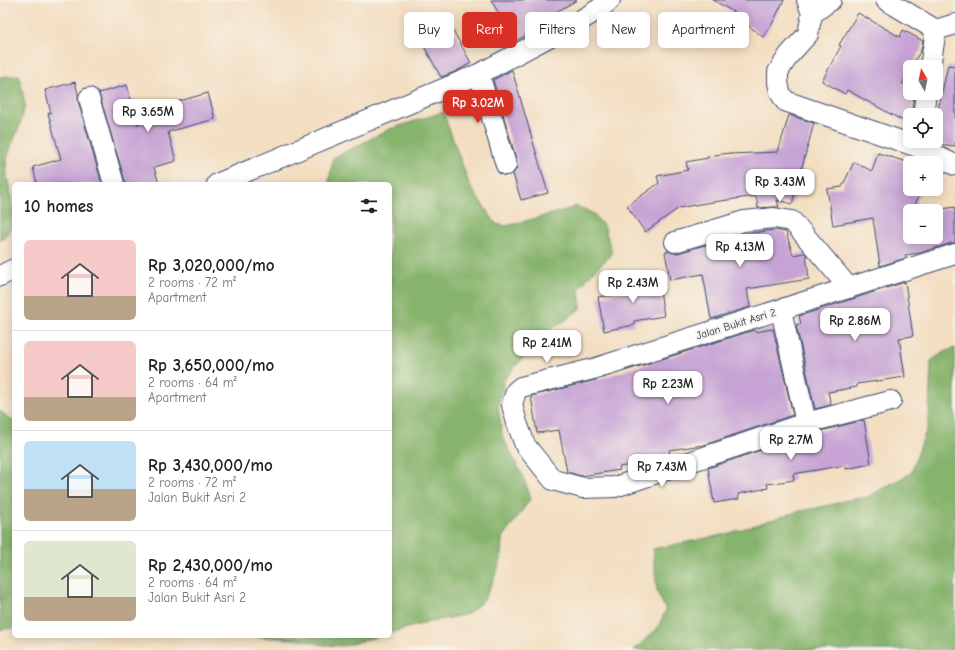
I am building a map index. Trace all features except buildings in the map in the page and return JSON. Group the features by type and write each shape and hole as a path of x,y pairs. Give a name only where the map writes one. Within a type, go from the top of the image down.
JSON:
{"street":[{"path":"222,182 479,74 581,20 610,0"},
{"path":"831,0 810,7 808,34 789,55 778,72 780,92 785,101 903,139"},
{"path":"886,0 936,30 955,24"},
{"path":"931,60 936,30"},
{"path":"479,74 506,165"},
{"path":"89,98 113,182"},
{"path":"926,148 955,165"},
{"path":"675,242 744,221 774,218 792,222 849,288"},
{"name":"Jalan Bukit Asri 2","path":"806,423 615,487 582,488 553,480 525,445 516,423 512,405 516,391 521,387 593,369 955,254"},
{"path":"0,276 12,270"},
{"path":"781,310 806,423 891,401"}],"green space":[{"path":"19,75 25,105 20,125 6,162 12,203 12,226 4,238 0,240 0,77"},
{"path":"443,112 470,186 496,224 506,226 577,206 594,214 605,228 612,254 592,273 579,289 581,308 566,320 549,330 504,380 498,407 503,438 522,474 531,498 502,539 501,560 484,600 468,614 429,622 392,632 392,182 329,182 333,158 390,129"},
{"path":"955,348 955,650 634,650 657,629 666,610 657,592 653,549 727,534 796,512 867,497 911,473 928,425 931,361 943,353"},
{"path":"0,411 12,420 12,628 0,630"},
{"path":"274,638 373,638 344,646 324,645 303,640"}]}
